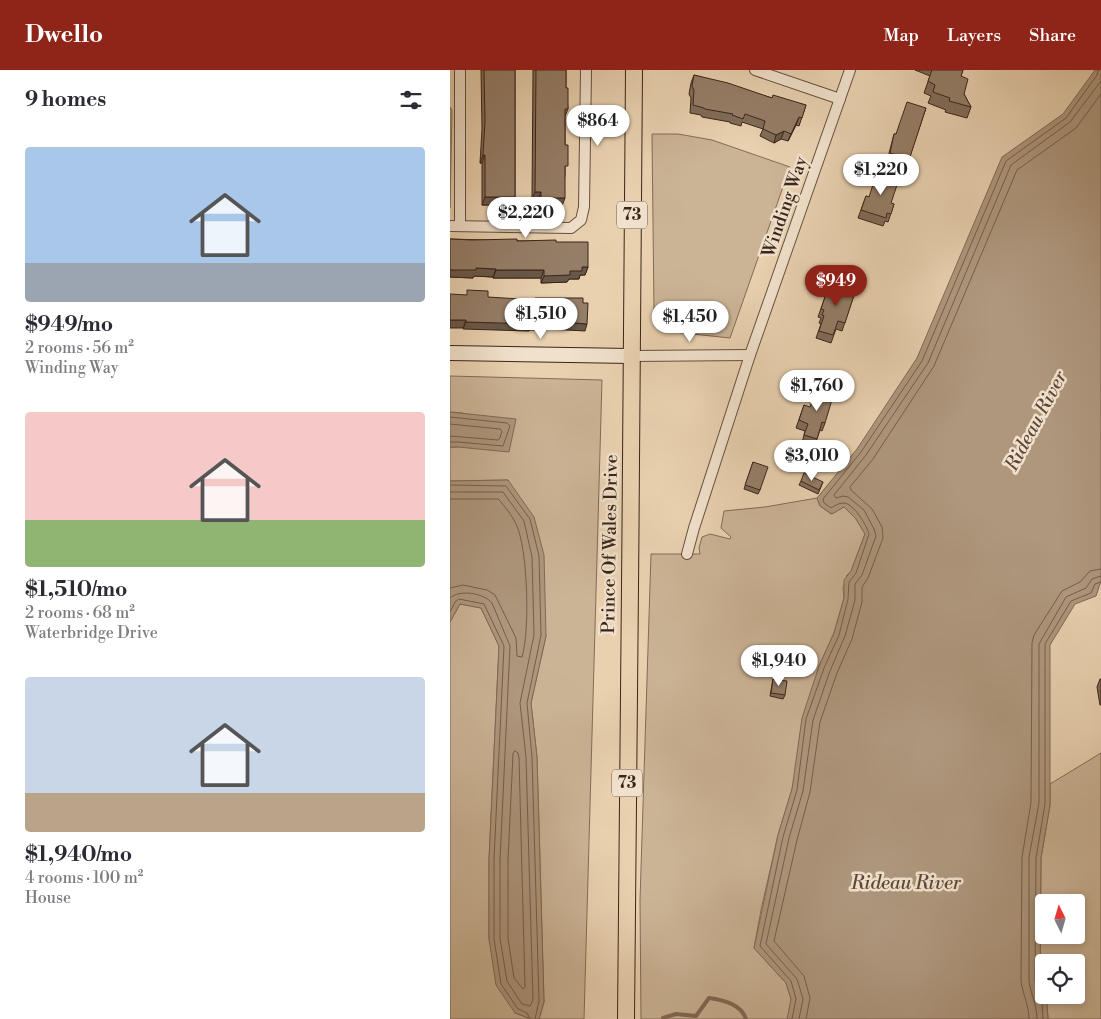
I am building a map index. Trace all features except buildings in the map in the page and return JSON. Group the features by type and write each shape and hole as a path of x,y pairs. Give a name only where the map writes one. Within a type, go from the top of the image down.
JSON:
{"main road":[{"name":"Prince Of Wales Drive","path":"626,1019 634,70"}],"street":[{"path":"460,70 455,100 455,226 571,228 581,220 584,207 586,70"},
{"path":"755,70 840,99"},
{"name":"Winding Way","path":"687,554 750,354 850,70"},
{"path":"450,353 631,356 750,354"}],"shaded area":[{"path":"450,107 452,110 450,208"},
{"path":"652,134 678,134 712,140 790,167 730,338 664,331 659,325 654,312"},
{"path":"450,376 602,380 584,1019 539,1019 544,1002 537,757 531,703 546,636 508,480 450,481 450,447 458,447 463,413 450,412"},
{"path":"817,498 820,506 831,514 844,507 856,519 865,534 851,571 847,575 843,588 844,598 834,633 819,666 792,789 778,835 754,948 786,983 791,999 788,1018 641,1019 640,900 651,554 700,554 699,548 702,537 710,534 730,539 731,537 721,528 724,511 765,507"},
{"path":"460,604 481,608 499,646 489,859 489,939 515,1013 531,1019 450,1019 450,622"},
{"path":"1101,753 1101,1019 1048,1019 1046,1004 1085,1004 1085,954 1040,954 1040,944 1085,944 1085,894 1041,894 1041,858 1050,805 1050,784"}],"water":[{"name":"Rideau River","path":"1095,70 1101,70 1101,581 1096,596 1075,604 1050,645 1050,805 1041,858 1041,894 1035,894 1035,944 1040,944 1040,954 1035,954 1035,1004 1047,1004 1048,1019 787,1019 791,999 786,983 754,948 778,835 792,789 802,718 819,666 834,633 844,598 844,580 851,571 865,534 856,519 844,507 832,514 820,506 817,498 857,449 917,358 1002,157 1063,114"},
{"path":"450,412 516,419 509,452 450,447"},
{"path":"508,480 534,517 544,555 546,636 531,703 537,757 544,1002 539,1019 531,1019 515,1013 496,985 489,939 489,859 499,646 481,608 460,604 450,622 450,481"}],"waterway":[{"path":"663,1018 676,1014 696,1016 709,998 736,1006 746,1019"}]}
